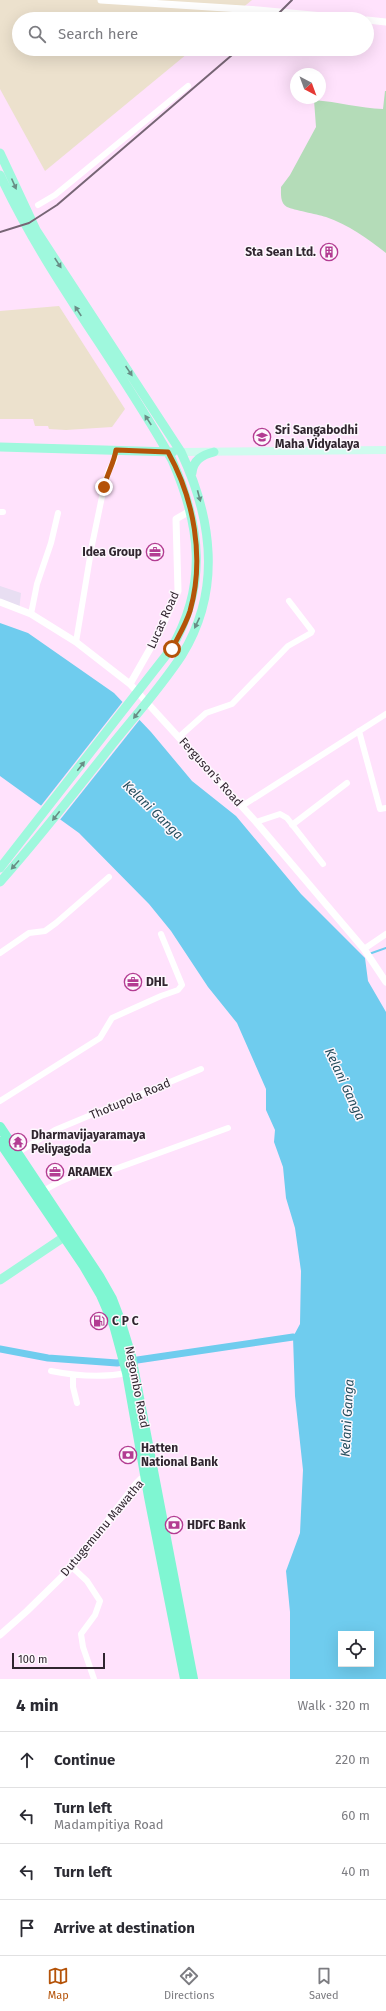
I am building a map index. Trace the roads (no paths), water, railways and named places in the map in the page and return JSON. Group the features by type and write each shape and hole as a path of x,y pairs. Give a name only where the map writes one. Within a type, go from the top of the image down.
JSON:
{"highway":[{"name":"Negombo Road","path":"0,1127 43,1191 68,1235"},
{"name":"Negombo Road","path":"0,1142 68,1235 112,1299 126,1335 129,1370 185,1679"},
{"name":"Negombo Road","path":"149,1476 193,1679"}],"main road":[{"path":"0,153 25,216"},
{"path":"0,175 25,216 55,276 168,452 181,480 190,511 195,535 197,570 190,611 172,649 0,868"},
{"path":"0,882 30,849 161,683 182,654 200,616 209,571 208,534 192,473 181,452 33,232"},
{"path":"150,451 156,447 159,437"},
{"path":"0,447 168,452 386,450"},
{"path":"192,473 192,468 197,460 214,452"},
{"path":"0,1280 68,1235"}],"street":[{"path":"101,0 280,12"},
{"path":"374,21 386,22"},
{"path":"38,205 55,195 188,86"},
{"path":"76,642 92,545 104,487 109,470 114,461 116,450"},
{"name":"Lucas Road","path":"130,684 159,633 178,591 176,520 190,511"},
{"path":"31,614 37,584 51,543 58,513"},
{"path":"179,737 206,713 232,704 288,646 312,632 289,601"},
{"name":"Ferguson's Road","path":"0,602 31,614 76,642 130,684 256,822 364,949 386,982"},
{"path":"242,806 386,714"},
{"path":"359,731 380,809 386,808"},
{"path":"292,825 347,783"},
{"path":"256,822 280,814 287,818 323,864"},
{"path":"0,952 29,933 45,931 110,877"},
{"path":"0,1101 100,1038 112,1018 178,990 182,985 161,934"},
{"path":"364,949 386,934"},
{"name":"Thotupola Road","path":"17,1153 55,1130 201,1069"},
{"path":"43,1191 63,1180 95,1169 114,1169 228,1128"},
{"path":"51,1371 73,1375 116,1375 129,1370"},
{"path":"73,1375 73,1387 77,1403"},
{"name":"Dutugemunu Mawatha","path":"0,1635 72,1567 137,1483 149,1476"},
{"path":"72,1567 87,1581 100,1602 95,1615 81,1634 82,1647 94,1679"}],"water":[{"name":"Kelani Ganga","path":"0,623 28,633 114,693 151,732 192,781 236,816 301,894 365,958 368,981 386,1012 386,1679 290,1679 290,1612 286,1571 300,1533 303,1470 295,1396 293,1337 300,1324 301,1271 295,1228 286,1198 283,1167 274,1142 275,1130 266,1110 266,1089 237,1023 208,987 171,931 149,904 79,833 0,776"}],"waterway":[{"path":"369,954 386,948"},
{"path":"0,1349 48,1358 117,1363 293,1337"}],"railway":[{"path":"280,12 292,0"},
{"path":"0,232 29,223 57,205 231,56"}],"place":[{"name":"Sta Sean Ltd.","path":"329,252"},
{"name":"Sri Sangabodhi Maha Vidyalaya","path":"262,437"},
{"name":"Idea Group","path":"155,552"},
{"name":"DHL","path":"133,982"},
{"name":"Dharmavijayaramaya Peliyagoda","path":"18,1142"},
{"name":"ARAMEX","path":"55,1172"},
{"name":"C P C","path":"99,1321"},
{"name":"Hatten National Bank","path":"128,1455"},
{"name":"HDFC Bank","path":"174,1525"}]}
